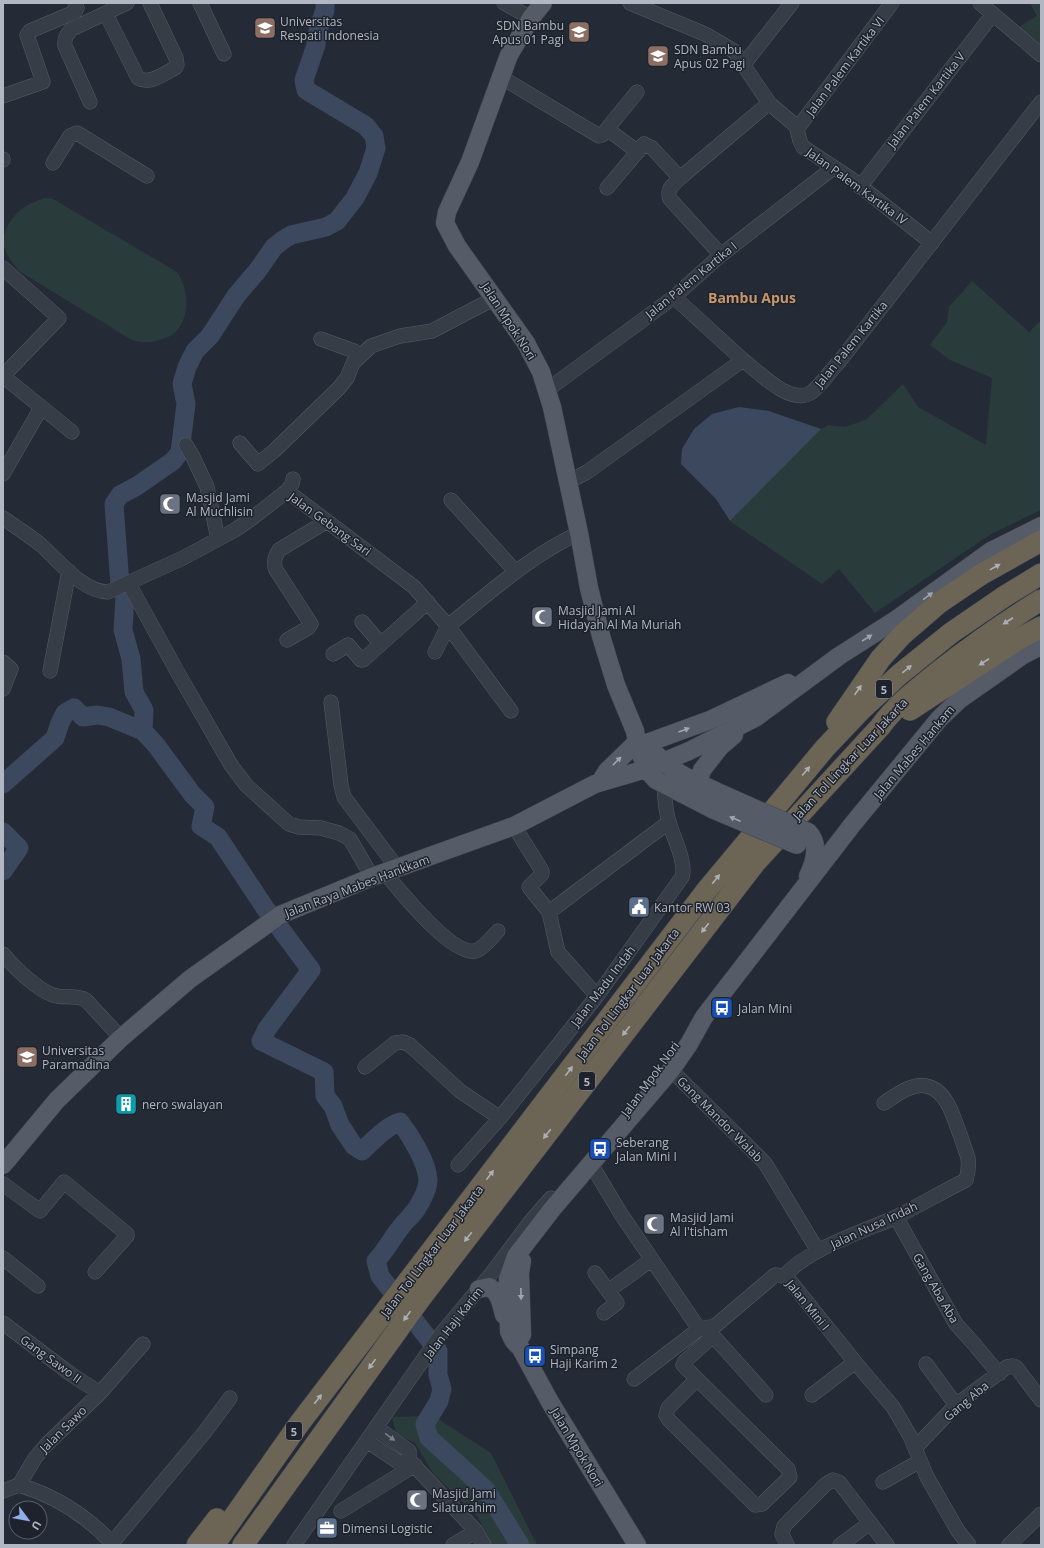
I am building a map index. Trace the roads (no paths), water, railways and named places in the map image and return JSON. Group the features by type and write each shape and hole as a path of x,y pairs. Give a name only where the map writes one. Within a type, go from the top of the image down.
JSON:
{"highway":[{"path":"825,748 841,714 881,658 902,635 939,603 982,574 1041,541"},
{"name":"Jalan Tol Lingkar Luar Jakarta","path":"414,1291 706,891 825,748 900,674 945,638 1005,596 1041,574"},
{"name":"Jalan Tol Lingkar Luar Jakarta","path":"214,1545 299,1424 387,1326 755,863 880,727 890,713 913,692 957,657 1007,621 1041,600"},
{"path":"880,727 893,721 1017,640 1041,627"},
{"name":"Jalan Tol Lingkar Luar Jakarta","path":"243,1545 341,1408 387,1326"},
{"path":"260,1545 341,1408"},
{"path":"197,1545 235,1495 299,1424"}],"main road":[{"name":"Jalan Mpok Nori","path":"543,3 530,18 509,55 470,162 447,212 445,223 457,246 495,298 534,358 547,390 579,533 589,588 601,636 616,685 640,739 655,778"},
{"path":"696,792 702,770 708,760 720,747 755,718 839,656 897,619 991,551 1041,526"},
{"name":"Jalan Mabes Hankam","path":"801,892 852,824 948,709 1023,655 1041,646"},
{"path":"597,783 607,771 640,739 716,717 762,696 839,656"},
{"path":"655,778 663,762 689,751 755,718"},
{"name":"Jalan Mpok Nori","path":"640,739 663,762"},
{"path":"663,762 714,810 807,841"},
{"path":"597,783 655,778 696,792 722,794 807,841 815,856 801,892"},
{"name":"Jalan Raya Mabes Hankkam","path":"4,1162 57,1100 121,1038 190,979 275,919 385,873 514,826 597,783"},
{"name":"Jalan Mabes Hankam","path":"807,841 827,841 852,824"},
{"name":"Jalan Mpok Nori","path":"637,1545 550,1402 520,1347 515,1343 509,1331 508,1279 516,1256 526,1235 553,1208 605,1148 662,1075 680,1037 704,1017 801,892"},
{"name":"Jalan Mpok Nori","path":"605,1148 626,1111 662,1075"},
{"name":"Jalan Mpok Nori","path":"520,1347 522,1340 520,1273 526,1235"},
{"path":"479,1289 489,1287 499,1296 509,1331"}],"street":[{"path":"3,94 43,82 43,77 28,39 28,32 76,12 77,8 75,3"},
{"path":"90,102 65,46 64,41 66,35 72,30 127,3"},
{"path":"106,14 138,78 145,81 150,80 175,68 177,65 176,58 151,3"},
{"path":"200,3 224,54"},
{"path":"504,3 530,18"},
{"name":"Jalan Palem Kartika IV","path":"630,3 710,37 734,51 769,103 793,123 797,129 803,147 850,178 932,243"},
{"path":"744,64 792,3"},
{"name":"Jalan Palem Kartika VI","path":"797,129 892,3"},
{"path":"980,3 1041,56"},
{"name":"Jalan Palem Kartika V","path":"860,186 993,14"},
{"path":"501,77 599,136 602,135 637,92"},
{"name":"Jalan Palem Kartika","path":"674,297 743,360 783,391 796,396 804,396 812,392 839,362 1041,102"},
{"path":"721,255 670,200 669,191 671,186 680,178 769,103"},
{"path":"607,129 638,152"},
{"path":"53,163 70,136 77,133 147,176"},
{"path":"607,188 644,144 652,148 680,178"},
{"name":"Jalan Palem Kartika I","path":"547,390 674,297 721,255 833,168"},
{"path":"3,268 60,318 3,376 72,432"},
{"path":"240,443 258,464 324,404 347,378 353,363 371,346 400,336 432,331 495,298"},
{"path":"321,340 354,350 360,356"},
{"path":"568,482 587,472 743,360"},
{"path":"3,474 41,408"},
{"path":"186,445 207,487 218,538"},
{"name":"Jalan Gebang Sari","path":"3,519 40,544 69,572 90,587 100,592 114,591 183,558 235,530 251,519 290,485 327,521 414,587 448,626 482,675 511,711"},
{"path":"451,500 516,572"},
{"path":"287,640 308,628 311,624 276,570 274,563 276,556 280,550 327,521"},
{"path":"435,652 448,626 516,572 561,541 579,533"},
{"path":"50,671 69,572"},
{"path":"129,584 231,765 246,785 289,824 299,827 321,828 339,833 350,839 354,845 385,873 423,918 456,945 474,951 480,949 498,931"},
{"path":"333,654 348,645 361,660 363,660 428,602"},
{"path":"362,622 381,644"},
{"path":"3,662 11,669 3,689"},
{"path":"331,702 344,797 385,873"},
{"name":"Jalan Madu Indah","path":"458,1165 500,1118 596,996 682,877 684,868 655,778"},
{"path":"548,912 669,822"},
{"path":"514,826 542,871 542,874 530,886 548,912 558,952 596,996"},
{"path":"3,954 12,966 53,996 79,996 86,1000 121,1038"},
{"path":"365,1067 395,1043 403,1042 410,1045 460,1091 500,1118"},
{"name":"Gang Mandor Walab","path":"662,1075 765,1163 818,1251"},
{"name":"Jalan Nusa Indah","path":"784,1276 791,1268 818,1251 896,1217 966,1180 968,1174 968,1158 950,1109 938,1092 925,1085 914,1086 884,1103"},
{"name":"Jalan Haji Karim","path":"294,1545 441,1334 526,1235 626,1111"},
{"path":"590,1164 651,1260 706,1331 766,1394"},
{"path":"3,1184 40,1211 64,1182 127,1234 127,1236 95,1272"},
{"name":"Gang Aba Aba","path":"896,1217 956,1324 999,1374"},
{"path":"3,1258 38,1286"},
{"path":"608,1291 651,1260"},
{"path":"595,1273 617,1304 604,1313"},
{"name":"Jalan Mini I","path":"706,1331 715,1326 775,1275 784,1276 790,1280 893,1407 910,1436 920,1461 949,1516 969,1545"},
{"name":"Gang Sawo II","path":"3,1323 72,1375 100,1393"},
{"path":"697,1379 668,1408 666,1415 669,1420 755,1505 762,1504 790,1476 790,1472 697,1379 683,1365 706,1331"},
{"path":"634,1380 706,1331"},
{"name":"Jalan Sawo","path":"19,1485 35,1458 46,1445 100,1393 143,1344"},
{"path":"812,1395 855,1362"},
{"path":"926,1364 956,1405"},
{"name":"Gang Aba","path":"915,1448 956,1405 1007,1367 1016,1367 1019,1373 1041,1400"},
{"path":"3,1491 19,1485 39,1491 55,1499 91,1522 113,1544 204,1433 230,1398"},
{"path":"376,1427 409,1451 412,1463 476,1531 484,1545"},
{"path":"367,1440 400,1463 412,1463"},
{"path":"883,1482 920,1461"},
{"path":"341,1511 400,1475 412,1463"},
{"path":"787,1545 782,1534 784,1526 826,1484 834,1480 840,1482 887,1545"},
{"path":"1009,1545 1041,1514"},
{"path":"840,1545 870,1523"},
{"path":"453,1545 476,1531"}],"water":[{"path":"739,407 769,411 821,429 730,521 716,499 681,464 682,449 694,429 712,414"}],"waterway":[{"path":"120,585 114,504 120,495 137,486 173,461 180,452 186,404 182,384 187,367 195,351 210,336 236,296 258,270 274,247 291,235 326,227 337,221 355,198 368,173 376,148 374,136 366,126 306,90 304,80 316,45 318,30 325,10 325,3"},
{"path":"122,590 125,597 123,630 131,659 134,692 144,710 143,731"},
{"path":"3,784 55,738 65,713 74,708 83,717 97,715 109,717 143,731 156,745 192,794 205,807 201,826 218,837 265,908 311,970 267,1029 261,1041 324,1072 325,1096 333,1106 340,1125 354,1146 362,1151 385,1130 400,1122 409,1134 422,1157 428,1180 421,1202 376,1261 380,1276 438,1351 438,1375 442,1389 439,1401 425,1424 429,1438 486,1490 520,1545"},
{"path":"3,832 19,848 3,871"}],"place":[{"name":"Universitas Respati Indonesia","path":"265,28"},
{"name":"SDN Bambu Apus 01 Pagi","path":"579,32"},
{"name":"SDN Bambu Apus 02 Pagi","path":"658,56"},
{"name":"Masjid Jami Al Muchlisin","path":"170,504"},
{"name":"Masjid Jami Al Hidayah Al Ma Muriah","path":"542,617"},
{"name":"Kantor RW 03","path":"639,907"},
{"name":"Jalan Mini","path":"722,1008"},
{"name":"Universitas Paramadina","path":"27,1057"},
{"name":"nero swalayan","path":"126,1104"},
{"name":"Seberang Jalan Mini I","path":"600,1149"},
{"name":"Masjid Jami Al I'tisham","path":"654,1224"},
{"name":"Simpang Haji Karim 2","path":"535,1356"},
{"name":"Masjid Jami Silaturahim","path":"417,1500"},
{"name":"Dimensi Logistic","path":"327,1528"}],"district":[{"name":"Bambu Apus","path":"752,297"}]}
